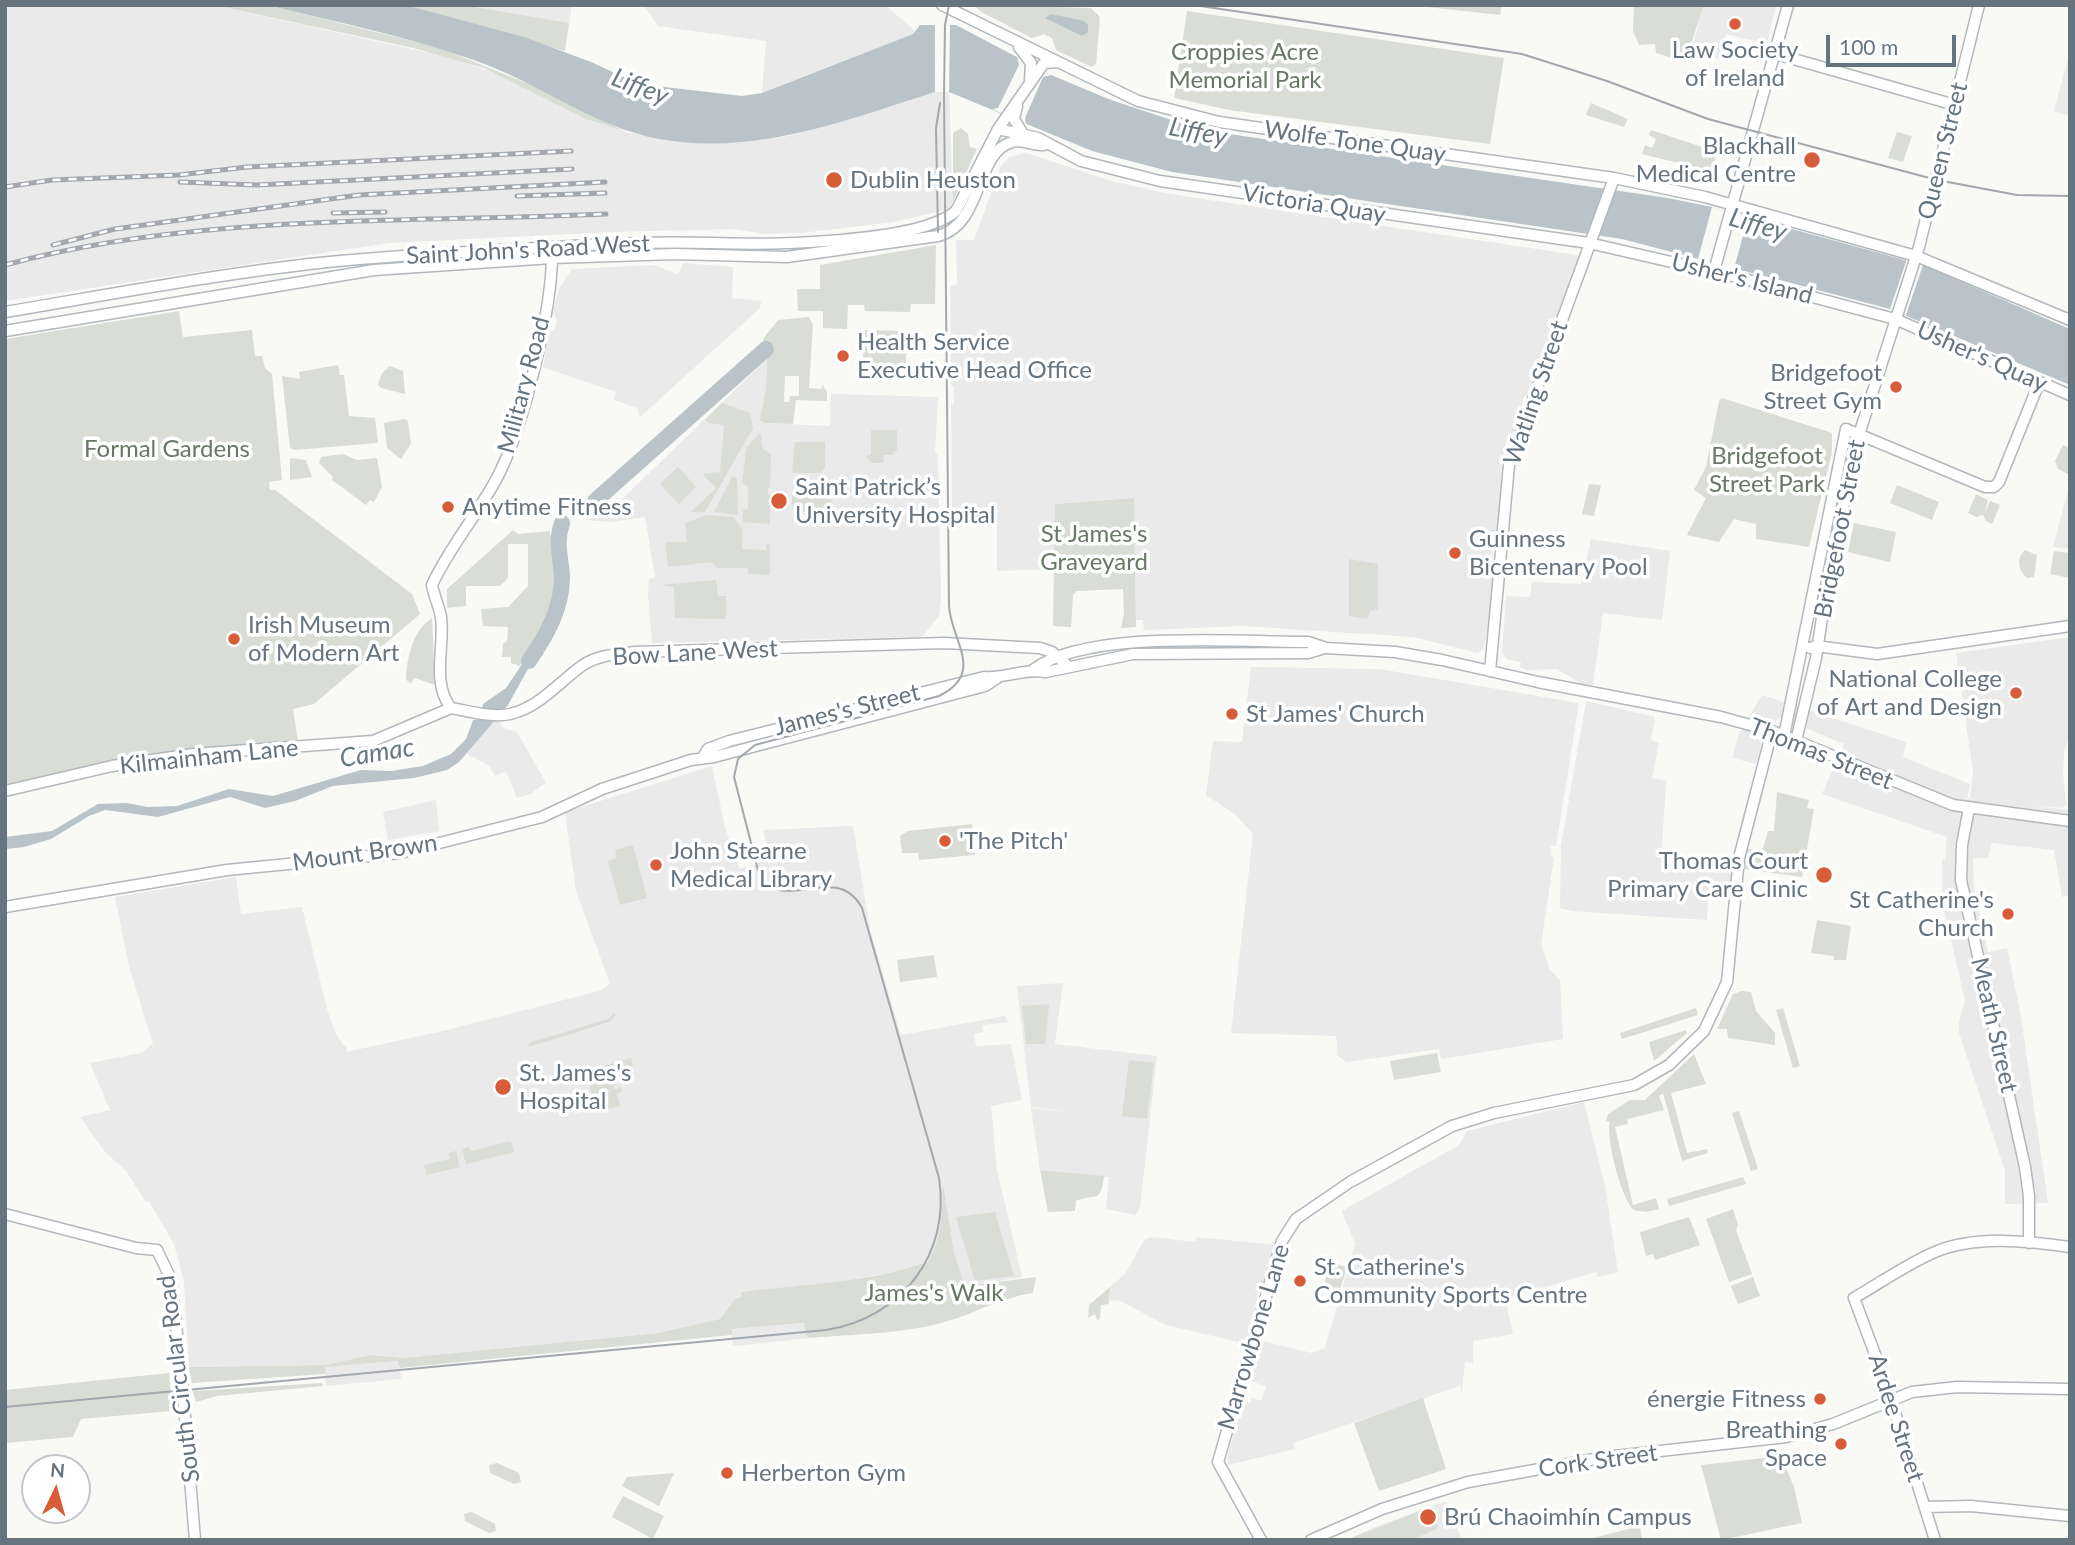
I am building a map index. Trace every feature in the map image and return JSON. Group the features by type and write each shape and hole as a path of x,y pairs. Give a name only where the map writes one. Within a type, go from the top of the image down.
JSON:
{"main road":[{"name":"Wolfe Tone Quay","path":"942,5 1138,101 1204,120 1496,162 1731,208 1916,258 2070,320"},
{"path":"1715,268 1788,5"},
{"name":"Queen Street","path":"1896,316 1916,258 1979,5"},
{"name":"Wolfe Tone Quay","path":"1010,40 1029,57 1030,80"},
{"path":"1776,54 1955,105"},
{"path":"1030,80 1044,63 1059,62"},
{"name":"Saint John's Road West","path":"5,312 307,265 675,243 790,244 849,239 937,223 958,209 998,129 1010,117 1030,80"},
{"path":"1010,117 1023,134"},
{"name":"Victoria Quay","path":"998,129 1038,138 1045,145"},
{"name":"Victoria Quay","path":"997,155 1012,142 1045,145 1081,161 1160,181 1590,239"},
{"name":"Saint John's Road West","path":"5,331 374,270 552,252 804,256 938,236 959,227 967,217 997,155"},
{"name":"Watling Street","path":"1490,671 1509,465 1612,183"},
{"name":"Usher's Island","path":"1590,239 1715,268 1896,316"},
{"name":"Military Road","path":"451,708 442,691 441,619 433,589 434,581 499,474 512,442 539,341 552,252"},
{"name":"Usher's Quay","path":"1896,316 2070,395"},
{"name":"Bridgefoot Street","path":"1796,741 1858,434 1896,316"},
{"path":"1858,434 1984,487 1994,487 1999,481 2039,383"},
{"name":"Bridgefoot Street","path":"1784,736 1846,429 1858,434"},
{"path":"1803,652 1816,646 1877,654 2070,626"},
{"name":"James's Street","path":"559,809 602,789 703,757 709,748 729,741 957,682 997,678 1032,670 1057,656 1090,646 1121,643 1308,642 1326,648 1395,652 1490,671"},
{"name":"Bow Lane West","path":"451,708 503,715 528,706 584,664 605,656 635,652 957,644 1040,648 1057,656"},
{"name":"James's Street","path":"1032,670 1046,672 1133,654 1308,653 1326,648"},
{"path":"1057,656 1068,666"},
{"name":"Thomas Street","path":"1490,671 1721,717 1772,731 1912,790 1969,808 2070,821"},
{"name":"Kilmainham Lane","path":"5,791 112,766 193,754 373,741 451,708"},
{"name":"Marrowbone Lane","path":"1261,1540 1219,1462 1289,1226 1335,1191 1452,1126 1494,1113 1613,1091 1647,1079 1686,1050 1704,1031 1727,982 1739,858 1772,731"},
{"name":"Meath Street","path":"1969,808 1962,845 1961,880 2025,1167 2029,1196 2029,1242"},
{"name":"Mount Brown","path":"5,907 209,873 400,853 532,820 559,809"},
{"name":"South Circular Road","path":"5,1214 136,1248 157,1250 171,1279 195,1540"},
{"name":"Ardee Street","path":"1936,1540 1854,1298 1936,1252 1978,1242 2029,1242"},
{"path":"2029,1242 2070,1247"},
{"name":"Cork Street","path":"1311,1540 1382,1509 1468,1482 1606,1457 1786,1437 1833,1424 1912,1392 1944,1388 2070,1389"},
{"path":"1925,1507 1971,1506 2070,1516"}],"shaded area":[{"path":"5,5 214,5 456,59 507,78 585,118 626,132 671,141 731,143 784,137 935,92 949,92 953,201 949,209 894,222 801,233 765,234 734,229 609,232 389,243 5,301"},
{"path":"464,5 572,5 569,23"},
{"path":"636,5 885,5 914,30 913,34 762,93 766,41 658,26 645,7"},
{"name":"Law Society of Ireland","path":"1704,5 1776,5 1767,44 1726,34 1719,59 1691,51"},
{"path":"2070,51 2070,116 2054,111"},
{"path":"1026,153 1115,182 1170,194 1577,255 1579,258 1527,396 1524,396 1514,432 1508,434 1502,464 1497,546 1493,546 1491,620 1483,649 1478,653 1413,637 1243,626 1144,630 1143,620 1136,620 1133,498 1055,504 1054,569 997,571 997,513 952,512 951,405 954,403 954,386 951,385 950,286 957,285 956,240 974,240 1001,166 1009,157"},
{"path":"683,263 733,267 732,298 761,301 760,308 640,417 637,408 614,400 616,392 543,367 549,333 555,329 557,322 553,311 559,289 572,269 654,265 678,274"},
{"name":"Saint Patrick’s University Hospital","path":"768,358 768,380 760,420 764,423 830,426 831,394 938,397 935,451 938,455 941,600 939,616 922,637 652,643 648,594 649,579 655,578 645,517 611,522 586,520 584,512 601,500 619,502"},
{"path":"2070,487 2070,549 2053,547 2066,498"},
{"path":"1591,539 1670,551 1662,620 1603,613 1593,685 1582,684 1557,669 1527,670 1520,667 1521,662 1506,659 1502,653 1506,596 1530,597 1532,582 1581,584"},
{"path":"2070,637 2070,733 2064,752 2063,772 2066,805 2062,808 2028,805 2068,810 2070,794 2070,895 2062,897 2054,850 1992,843 1988,858 1973,858 1974,888 1988,952 2007,948 2020,1011 2048,1203 2005,1204 2005,1171 1959,1033 1959,1021 1965,1001 1942,900 1942,860 1945,859 1947,837 1822,794 1844,744 1779,717 1762,741 1756,764 1733,758 1738,735 1762,695 1906,742 1903,757 1970,784 1967,799 1977,800 1970,798 1973,772 1956,653"},
{"path":"1251,667 1379,669 1579,703 1556,846 1551,846 1550,856 1554,857 1541,945 1550,970 1560,980 1563,1039 1441,1059 1439,1049 1347,1062 1338,1056 1336,1036 1231,1033 1253,834 1236,815 1206,795 1213,741 1242,742"},
{"path":"1586,701 1655,717 1651,740 1659,743 1652,778 1666,781 1661,863 1732,867 1732,886 1709,885 1707,920 1560,908 1561,846"},
{"path":"490,720 498,720 503,728 517,732 546,783 530,794 517,798 506,771 495,776 489,766 466,753"},
{"name":"St. James's Hospital","path":"712,766 725,828 740,869 771,859 763,830 853,826 870,930 901,1035 1005,1016 1009,1022 982,1025 983,1032 974,1034 976,1046 1011,1044 1022,1100 991,1106 997,1170 1022,1277 975,1285 963,1280 954,1254 905,1270 837,1282 742,1292 742,1298 735,1299 720,1319 658,1333 403,1358 371,1355 326,1365 189,1367 184,1281 174,1244 149,1201 146,1202 126,1171 105,1152 80,1117 110,1110 90,1063 141,1053 153,1044 129,966 115,897 236,877 241,914 302,907 327,1009 336,1034 344,1046 347,1046 346,1052 443,1031 599,991 610,984 576,891 565,812"},
{"path":"436,800 439,831 388,840 383,812"},
{"path":"1063,983 1055,1044 1157,1056 1140,1207 1136,1215 1106,1209 1109,1177 1040,1170 1031,1108 1080,1113 1031,1107 1017,986"},
{"path":"1584,1102 1605,1186 1618,1272 1598,1277 1596,1272 1505,1299 1513,1334 1473,1341 1473,1363 1465,1362 1462,1393 1460,1386 1293,1443 1295,1449 1228,1465 1228,1453 1244,1401 1250,1403 1252,1398 1261,1401 1266,1386 1250,1381 1261,1341 1312,1353 1325,1348 1355,1244 1342,1211 1459,1145 1467,1131"},
{"path":"1151,1237 1195,1242 1196,1237 1276,1245 1265,1290 1258,1293 1255,1305 1260,1307 1248,1349 1238,1342 1166,1325 1118,1300 1110,1301 1110,1287 1125,1274 1144,1240"},
{"path":"805,1323 806,1336 810,1338 733,1346 731,1329"},
{"path":"399,1361 401,1379 326,1386 324,1367"},
{"name":"Brú Chaoimhín Campus","path":"1446,1501 1462,1540 1346,1540 1375,1527"}],"green space":[{"path":"214,5 267,5 440,48 541,89 626,132 584,118 484,68 413,48"},
{"path":"405,5 464,5 569,23 565,51"},
{"path":"974,5 1091,8 1100,17 1096,64 1092,67 1056,50 1052,38 1044,34 1032,38 981,12"},
{"path":"1418,5 1502,5 1500,15 1418,6"},
{"path":"1634,5 1704,5 1685,62 1656,53 1655,44 1639,45 1633,31"},
{"name":"Croppies Acre Memorial Park","path":"1187,11 1504,58 1490,144 1229,110 1174,98"},
{"path":"1591,103 1628,119 1624,127 1586,115"},
{"path":"961,128 968,134 970,147 977,149 953,201 953,133"},
{"path":"1651,130 1717,152 1713,166 1717,166 1715,172 1642,154 1645,145 1652,148 1656,139 1649,135"},
{"path":"1897,132 1912,136 1903,162 1888,158"},
{"path":"936,245 935,304 911,304 910,312 865,311 864,305 848,305 847,329 823,328 823,311 798,311 797,289 820,289 820,265"},
{"name":"Formal Gardens","path":"179,311 183,337 252,330 255,356 262,356 265,368 272,374 282,480 269,482 270,490 275,490 412,594 420,614 314,704 293,709 298,742 206,747 155,754 5,785 5,339"},
{"path":"809,317 813,325 809,388 821,389 823,385 827,392 827,401 796,400 793,424 764,423 760,420 767,369 763,339 778,320","holes":["785,376 799,376 799,396 790,396 789,402 784,402"]},
{"path":"864,330 907,331 906,365 863,364"},
{"path":"338,365 340,375 344,375 349,416 375,418 378,443 295,450 290,448 282,376 300,379 299,372"},
{"path":"390,366 403,371 405,394 381,388 378,384 382,373"},
{"name":"Bridgefoot Street Park","path":"1722,398 1832,433 1832,452 1809,547 1756,539 1756,524 1734,519 1719,542 1687,535 1706,498 1694,490 1706,467 1719,401"},
{"path":"722,403 750,413 753,428 705,512 691,512 716,488 703,474 720,472 724,425 705,420"},
{"path":"405,419 408,421 411,444 401,459 387,448 384,423"},
{"path":"871,430 897,430 897,450 892,455 884,455 883,463 872,463 865,457 871,454"},
{"path":"760,432 763,449 771,454 770,486 767,491 770,496 770,524 743,522 743,510 748,509 748,486 742,483 746,449"},
{"path":"795,442 825,442 825,468 820,473 792,473"},
{"path":"2063,445 2070,449 2068,474 2058,469 2055,461"},
{"path":"343,454 357,460 377,458 382,487 374,502 370,500 366,505 332,480 333,477 319,463 321,457"},
{"path":"290,458 306,460 312,477 290,480"},
{"path":"678,467 696,487 679,504 660,484"},
{"path":"732,477 737,478 738,515 714,512"},
{"path":"1589,484 1601,485 1594,516 1582,514"},
{"path":"1897,485 1939,502 1932,520 1890,503"},
{"path":"1976,494 1988,500 1985,512 1990,501 2000,505 1992,524 1986,521 1983,515 1976,517 1968,513"},
{"path":"792,496 831,499 832,512 798,512 792,507"},
{"name":"St James's Graveyard","path":"1134,498 1136,627 1121,628 1124,613 1123,589 1077,591 1073,595 1071,627 1053,626 1055,504"},
{"path":"707,515 734,517 742,530 742,549 766,550 766,544 770,544 770,575 748,574 748,568 717,568 712,562 668,567 665,542 687,542 685,523"},
{"path":"1854,523 1896,532 1890,562 1848,552"},
{"path":"513,530 518,534 550,531 554,572 552,603 548,617 520,666 511,663 511,657 502,657 508,627 483,626 481,609 508,607 528,586 528,544 508,544 508,578 500,586 466,586 466,606 447,608 447,589"},
{"path":"2025,550 2037,555 2034,577 2027,578 2020,568 2020,557"},
{"path":"2054,551 2070,553 2070,578 2050,574"},
{"path":"1349,559 1378,564 1378,609 1370,611 1367,619 1349,616"},
{"path":"716,580 718,596 726,596 726,619 675,618 674,587 661,585"},
{"path":"432,618 435,685 415,678 410,684 406,679 412,645 425,623"},
{"path":"1777,792 1809,800 1807,808 1814,809 1802,877 1744,869 1746,848 1762,852 1768,831 1774,831"},
{"name":"'The Pitch'","path":"972,824 975,855 919,860 918,853 902,853 900,836 908,831"},
{"path":"633,845 647,898 620,905 608,861 617,858 615,850"},
{"path":"1817,920 1851,926 1846,960 1834,960 1834,956 1811,953"},
{"path":"934,955 937,977 900,982 897,960"},
{"path":"1751,992 1756,1011 1775,1033 1775,1045 1728,1038 1727,1029 1717,1029 1733,994"},
{"path":"1049,1004 1045,1044 1026,1044 1022,1006"},
{"path":"1696,1008 1698,1015 1622,1039 1620,1033"},
{"path":"1783,1008 1800,1066 1793,1068 1776,1010"},
{"path":"616,1014 609,1022 529,1047 528,1043 608,1019"},
{"path":"1686,1030 1687,1033 1654,1061 1649,1042"},
{"path":"1437,1053 1441,1072 1394,1080 1390,1061"},
{"path":"1694,1054 1706,1084 1671,1093 1687,1153 1707,1149 1708,1153 1682,1161 1663,1093 1659,1096 1664,1110 1627,1119 1628,1124 1615,1127 1633,1205 1656,1198 1659,1209 1646,1212 1634,1210 1624,1195 1616,1168 1610,1141 1610,1122 1606,1121 1608,1114 1630,1100 1645,1100"},
{"path":"631,1058 633,1066 623,1069 625,1074 616,1076 614,1072 588,1079 586,1071"},
{"path":"1129,1060 1154,1063 1147,1119 1122,1116"},
{"path":"612,1076 615,1089 592,1095 589,1082"},
{"path":"621,1087 622,1092 617,1094 620,1106 598,1112 594,1110 591,1098"},
{"path":"1739,1111 1758,1169 1751,1171 1732,1113"},
{"path":"511,1141 514,1152 466,1164 462,1149 469,1147 471,1151"},
{"path":"456,1151 460,1167 427,1175 424,1165 450,1159 449,1153"},
{"path":"1040,1170 1104,1176 1101,1191 1099,1195 1076,1201 1075,1211 1048,1212"},
{"path":"1743,1177 1746,1184 1669,1206 1667,1199"},
{"name":"James's Walk","path":"943,1185 954,1253 963,1280 975,1285 1036,1277 1033,1293 1010,1298 945,1322 895,1331 810,1338 806,1336 804,1323 732,1329 732,1335 400,1368 398,1361 325,1367 325,1374 192,1383 189,1367 326,1365 371,1355 403,1358 658,1333 720,1319 735,1299 742,1297 741,1292 859,1279 928,1262 939,1234"},
{"path":"1733,1209 1738,1225 1736,1230 1752,1274 1729,1282 1706,1219"},
{"path":"995,1212 1014,1276 975,1281 956,1217"},
{"path":"1689,1217 1700,1245 1655,1260 1653,1254 1646,1256 1640,1232"},
{"path":"1330,1263 1347,1267 1339,1293 1323,1288"},
{"path":"1753,1277 1760,1296 1738,1304 1731,1286"},
{"path":"1110,1287 1109,1304 1101,1305 1100,1319 1097,1320 1095,1314 1088,1318 1089,1305"},
{"path":"169,1373 172,1411 81,1419 73,1437 5,1443 5,1390"},
{"path":"322,1383 323,1386 217,1396 196,1402 193,1391"},
{"path":"1423,1398 1446,1469 1379,1491 1354,1423"},
{"path":"1781,1456 1794,1487 1802,1523 1721,1540 1701,1465"},
{"path":"497,1463 519,1473 521,1482 514,1484 490,1473 489,1465"},
{"path":"674,1473 659,1506 622,1486 627,1477"},
{"path":"623,1496 664,1516 653,1539 612,1517"},
{"name":"Brú Chaoimhín Campus","path":"1430,1507 1436,1513 1434,1518 1438,1528 1412,1540 1346,1540"},
{"path":"472,1512 495,1524 496,1531 489,1533 465,1521 464,1514"},
{"path":"1640,1526 1642,1540 1586,1540"}],"water":[{"name":"Liffey","path":"267,5 405,5 524,37 591,62 639,84 742,96 762,93 913,34 920,25 956,25 1051,75 1111,100 1202,130 1668,198 1712,207 1923,265 2070,329 2070,385 1890,309 1622,239 1172,172 1092,151 949,92 935,92 838,123 773,138 740,142 672,141 623,129 600,120 510,75 460,55"},
{"path":"1051,14 1084,21 1088,25 1088,32 1082,36 1045,18"},
{"path":"539,639 544,651 528,669 508,705 459,762 447,770 414,778 333,786 295,801 265,808 230,797 158,817 105,810 89,816 51,839 5,849 5,837 52,831 98,804 177,806 229,789 273,796 361,770 391,771 423,766 451,754 466,739 473,720 478,720 483,704 506,688"}],"pier":[{"path":"935,25 950,25 949,92 935,92"},
{"path":"1017,56 1051,75 1043,77 1025,118 1026,124 992,109 998,108 1019,65"},
{"path":"1712,207 1748,217 1734,269 1698,259"},
{"path":"1907,259 1923,265 1906,315 1890,309"}],"waterway":[{"name":"Camac","path":"595,501 766,349"},
{"name":"Camac","path":"529,661 547,632 559,600 562,577 559,544 562,523"}],"tram line":[{"path":"5,1407 826,1330 853,1323 877,1312 898,1297 915,1278 928,1257 937,1233 941,1206 939,1178 862,908 851,894 837,888 793,891 780,890 768,884 758,870 734,777 738,759 755,745 939,696 953,687 961,677 962,656 949,606 944,95 945,25 949,5"},
{"path":"1194,5 1522,54 1607,81 1708,119 1937,180 2017,195 2070,196"},
{"path":"938,232 936,128 940,103"}],"railway":[{"path":"5,187 52,180 179,175 247,167 571,151"},
{"path":"180,182 257,185 572,169"},
{"path":"53,245 115,229 359,195 605,182"},
{"path":"517,196 605,193"},
{"path":"333,213 385,212"},
{"path":"5,265 77,248 227,228 380,220 606,214"}],"place":[{"name":"Law Society of Ireland","path":"1735,24"},
{"name":"Blackhall Medical Centre","path":"1812,160"},
{"name":"Dublin Heuston","path":"834,180"},
{"name":"Health Service Executive Head Office","path":"843,356"},
{"name":"Bridgefoot Street Gym","path":"1896,387"},
{"name":"Saint Patrick’s University Hospital","path":"779,501"},
{"name":"Anytime Fitness","path":"448,507"},
{"name":"Guinness Bicentenary Pool","path":"1455,553"},
{"name":"Irish Museum of Modern Art","path":"234,639"},
{"name":"National College of Art and Design","path":"2016,693"},
{"name":"St James' Church","path":"1232,714"},
{"name":"'The Pitch'","path":"945,841"},
{"name":"John Stearne Medical Library","path":"656,865"},
{"name":"Thomas Court Primary Care Clinic","path":"1824,875"},
{"name":"St Catherine's Church","path":"2008,914"},
{"name":"St. James's Hospital","path":"503,1087"},
{"name":"St. Catherine's Community Sports Centre","path":"1300,1281"},
{"name":"énergie Fitness","path":"1820,1399"},
{"name":"Breathing Space","path":"1841,1444"},
{"name":"Herberton Gym","path":"727,1473"},
{"name":"Brú Chaoimhín Campus","path":"1428,1517"}]}
